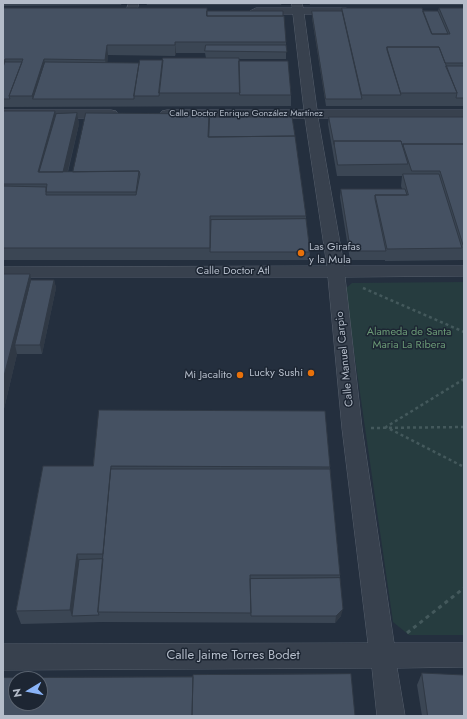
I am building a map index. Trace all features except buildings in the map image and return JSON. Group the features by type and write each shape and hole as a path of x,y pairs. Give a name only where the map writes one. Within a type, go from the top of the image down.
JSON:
{"street":[{"path":"242,11 297,7 353,11"},
{"name":"Calle Manuel Carpio","path":"297,7 311,114 336,270 352,428 384,655 391,716"},
{"path":"3,114 121,114"},
{"name":"Calle Doctor Enrique González Martínez","path":"153,114 464,114"},
{"name":"Calle Doctor Atl","path":"3,272 336,270 464,271"},
{"name":"Calle Jaime Torres Bodet","path":"3,657 464,656"}],"path":[{"path":"336,270 362,287 464,332"},
{"path":"386,427 464,379"},
{"path":"386,427 464,467"},
{"path":"352,428 464,427"},
{"path":"384,655 419,622 464,588"}],"green space":[{"name":"Alameda de Santa Maria La Ribera","path":"464,282 464,635 409,635 393,622 345,289 352,283"}],"place":[{"name":"Las Girafas y la Mula","path":"301,253"},
{"name":"Lucky Sushi","path":"311,373"},
{"name":"Mi Jacalito","path":"240,375"}]}
